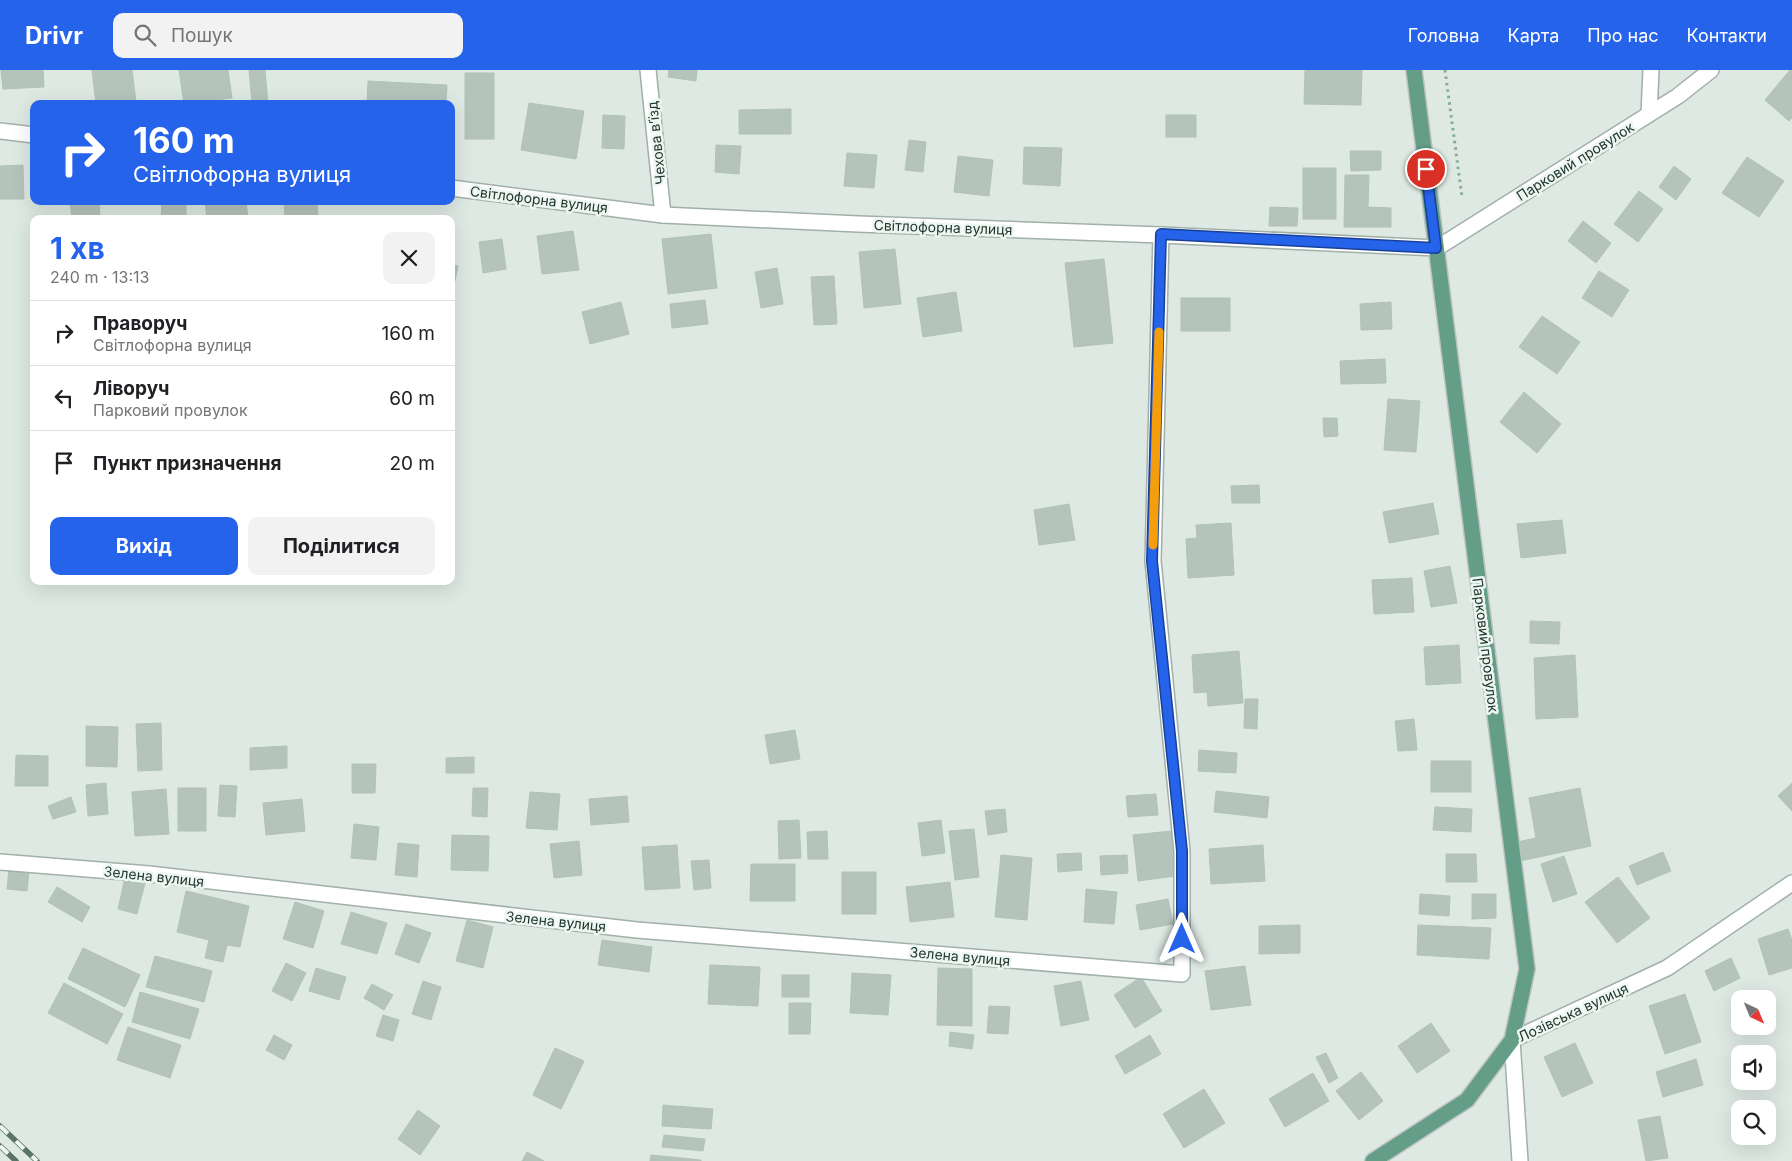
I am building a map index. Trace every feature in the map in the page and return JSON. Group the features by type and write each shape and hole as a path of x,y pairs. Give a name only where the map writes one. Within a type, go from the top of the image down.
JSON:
{"main road":[{"name":"Парковий провулок","path":"1414,70 1527,969 1512,1040"},
{"name":"Лозівська вулиця","path":"1373,1161 1467,1100 1512,1040"}],"street":[{"name":"Чехова в’їзд","path":"648,70 663,215"},
{"path":"1649,114 1651,70"},
{"name":"Парковий провулок","path":"1436,248 1678,96 1712,70"},
{"path":"0,131 30,135"},
{"name":"Світлофорна вулиця","path":"455,189 663,215 858,224 1161,234 1436,248"},
{"name":"Зелена вулиця","path":"0,862 158,876 637,930 1182,974 1182,851 1152,561 1161,234"},
{"name":"Лозівська вулиця","path":"1512,1040 1667,968 1792,883"},
{"path":"1512,1040 1520,1161"}],"path":[{"path":"1445,70 1462,197"}],"building":[{"path":"1,70 43,70 44,87 3,89"},
{"path":"92,70 132,70 136,100 96,100"},
{"path":"179,70 228,70 232,98 183,100"},
{"path":"249,70 265,70 268,100 252,100"},
{"path":"669,70 697,70 696,81 668,77"},
{"path":"1305,70 1362,70 1361,105 1304,104"},
{"path":"1792,70 1792,118 1789,121 1765,100"},
{"path":"465,73 494,73 494,139 465,139"},
{"path":"368,81 447,85 446,100 367,100"},
{"path":"529,103 584,111 576,159 521,150"},
{"path":"791,109 791,134 739,134 739,110"},
{"path":"603,115 625,116 624,149 602,148"},
{"path":"1166,115 1196,115 1196,137 1166,137"},
{"path":"909,140 926,142 923,172 905,170"},
{"path":"716,145 741,146 739,174 715,172"},
{"path":"1024,147 1062,148 1060,186 1023,184"},
{"path":"1350,151 1381,151 1381,170 1351,171"},
{"path":"847,153 877,155 874,188 844,186"},
{"path":"958,156 993,160 989,196 954,192"},
{"path":"1747,157 1784,181 1759,217 1722,193"},
{"path":"23,165 24,199 0,199 0,166"},
{"path":"1674,166 1691,179 1676,200 1659,187"},
{"path":"1303,168 1336,168 1336,219 1303,219"},
{"path":"1345,175 1369,175 1368,207 1391,208 1391,227 1344,227"},
{"path":"1639,191 1663,209 1638,242 1614,224"},
{"path":"70,205 99,205 100,215 72,215"},
{"path":"162,205 186,205 186,215 161,215"},
{"path":"205,205 246,205 248,215 207,215"},
{"path":"284,205 317,205 318,215 285,215"},
{"path":"1270,207 1298,208 1297,226 1269,226"},
{"path":"1583,221 1611,243 1596,263 1568,241"},
{"path":"573,231 579,270 542,274 537,236"},
{"path":"711,234 717,288 668,294 662,239"},
{"path":"502,239 506,269 483,273 479,242"},
{"path":"895,249 901,304 864,308 859,252"},
{"path":"1104,259 1113,343 1074,347 1065,263"},
{"path":"455,266 458,266 455,280"},
{"path":"777,268 783,304 761,308 755,272"},
{"path":"1599,271 1629,290 1612,317 1582,298"},
{"path":"834,276 837,324 814,325 811,277"},
{"path":"956,292 962,331 923,337 917,298"},
{"path":"1181,298 1230,298 1230,331 1181,331"},
{"path":"705,300 708,324 672,328 670,304"},
{"path":"621,302 629,334 590,344 582,312"},
{"path":"1391,302 1392,329 1361,330 1360,304"},
{"path":"1542,316 1580,342 1557,374 1519,347"},
{"path":"1385,359 1386,383 1341,384 1340,361"},
{"path":"1524,392 1561,424 1537,453 1500,422"},
{"path":"1388,399 1420,401 1416,452 1384,450"},
{"path":"1323,418 1337,418 1338,436 1324,437"},
{"path":"1259,485 1260,503 1232,503 1231,486"},
{"path":"1433,503 1439,534 1389,543 1383,512"},
{"path":"1069,504 1075,540 1039,545 1034,510"},
{"path":"1562,520 1566,553 1521,558 1517,524"},
{"path":"1231,523 1234,575 1188,578 1186,539 1197,538 1196,525"},
{"path":"1450,566 1457,603 1431,607 1424,571"},
{"path":"1412,578 1414,612 1374,614 1372,580"},
{"path":"1530,621 1560,622 1559,644 1530,643"},
{"path":"1459,645 1461,683 1426,685 1424,647"},
{"path":"1239,651 1243,703 1208,706 1207,692 1194,693 1192,655"},
{"path":"1575,655 1578,717 1536,719 1534,658"},
{"path":"1245,699 1258,699 1257,729 1244,728"},
{"path":"1414,719 1417,750 1398,751 1395,721"},
{"path":"161,723 162,770 138,771 136,724"},
{"path":"86,726 118,727 117,767 86,766"},
{"path":"795,730 800,759 770,764 765,735"},
{"path":"287,746 287,768 250,770 250,748"},
{"path":"1199,750 1237,753 1236,773 1198,771"},
{"path":"16,755 48,756 48,786 15,786"},
{"path":"474,757 474,773 446,773 446,758"},
{"path":"1431,761 1471,761 1471,792 1431,792"},
{"path":"352,764 376,764 375,793 352,793"},
{"path":"106,783 108,814 88,816 86,785"},
{"path":"1792,783 1792,811 1778,796"},
{"path":"220,785 237,786 235,817 218,816"},
{"path":"178,788 206,788 206,831 178,831"},
{"path":"473,788 488,788 487,817 472,816"},
{"path":"1580,788 1591,846 1520,861 1517,842 1536,838 1529,798"},
{"path":"166,789 169,834 135,836 132,792"},
{"path":"1216,791 1269,797 1267,818 1214,812"},
{"path":"530,792 560,794 557,830 526,828"},
{"path":"1156,794 1158,815 1128,817 1126,796"},
{"path":"627,796 629,822 591,825 589,799"},
{"path":"71,797 76,812 53,819 48,806"},
{"path":"302,799 305,831 266,835 263,803"},
{"path":"1435,807 1472,809 1471,832 1433,830"},
{"path":"1005,809 1007,832 988,835 985,811"},
{"path":"799,820 801,858 779,859 778,821"},
{"path":"941,820 945,853 922,856 918,823"},
{"path":"354,824 379,827 376,860 351,858"},
{"path":"974,829 979,877 955,880 949,831"},
{"path":"827,831 828,859 808,859 807,832"},
{"path":"1171,831 1176,876 1138,881 1133,835"},
{"path":"452,835 489,836 488,871 451,870"},
{"path":"579,841 582,875 554,878 550,844"},
{"path":"398,843 419,845 417,877 395,875"},
{"path":"677,845 680,888 645,890 642,847"},
{"path":"1263,845 1265,881 1211,884 1209,849"},
{"path":"1663,852 1671,871 1637,885 1629,866"},
{"path":"1081,853 1082,870 1058,872 1057,854"},
{"path":"1446,854 1476,854 1477,882 1446,882"},
{"path":"1001,855 1032,858 1027,920 995,917"},
{"path":"1127,855 1128,873 1101,875 1100,856"},
{"path":"1564,856 1577,894 1553,902 1541,864"},
{"path":"709,860 711,888 694,890 691,861"},
{"path":"751,864 795,864 795,901 750,901"},
{"path":"9,869 29,871 27,891 7,889"},
{"path":"842,872 876,872 876,914 842,914"},
{"path":"1618,877 1650,918 1617,943 1585,902"},
{"path":"125,878 145,883 137,914 118,909"},
{"path":"950,882 954,917 910,922 906,887"},
{"path":"57,887 90,907 82,922 48,902"},
{"path":"1086,889 1117,892 1114,924 1084,922"},
{"path":"186,891 249,906 240,947 227,945 223,962 205,958 209,940 177,932"},
{"path":"1420,894 1450,896 1449,916 1419,914"},
{"path":"1472,894 1496,894 1496,918 1472,919"},
{"path":"1168,899 1173,924 1140,930 1136,905"},
{"path":"295,902 324,911 313,948 283,939"},
{"path":"351,912 387,923 377,954 341,944"},
{"path":"467,920 493,927 483,968 456,961"},
{"path":"406,924 431,933 419,963 395,954"},
{"path":"1300,925 1300,953 1259,954 1259,926"},
{"path":"1418,925 1491,928 1489,959 1417,955"},
{"path":"1788,929 1792,940 1792,968 1769,975 1758,939"},
{"path":"602,940 652,947 649,972 598,965"},
{"path":"83,948 140,975 125,1007 68,979"},
{"path":"155,956 212,971 204,1002 146,987"},
{"path":"1731,958 1740,978 1714,991 1705,971"},
{"path":"286,963 306,973 292,1001 272,991"},
{"path":"710,965 760,967 758,1006 708,1004"},
{"path":"1245,966 1251,1005 1211,1010 1205,971"},
{"path":"316,968 346,977 339,1000 309,991"},
{"path":"938,968 972,969 972,1026 937,1025"},
{"path":"852,973 891,975 888,1015 850,1013"},
{"path":"782,975 809,975 809,997 782,997"},
{"path":"1141,977 1162,1011 1135,1028 1114,995"},
{"path":"423,981 441,987 431,1020 412,1014"},
{"path":"1081,981 1089,1020 1061,1026 1054,986"},
{"path":"64,983 123,1014 107,1044 48,1013"},
{"path":"372,984 393,995 384,1010 364,998"},
{"path":"140,992 199,1009 190,1039 132,1022"},
{"path":"1685,994 1701,1042 1665,1054 1649,1006"},
{"path":"789,1003 811,1003 810,1034 789,1034"},
{"path":"989,1006 1010,1007 1008,1034 987,1033"},
{"path":"383,1015 399,1020 393,1041 376,1036"},
{"path":"1431,1023 1450,1051 1417,1073 1398,1046"},
{"path":"128,1027 181,1045 170,1078 117,1060"},
{"path":"950,1032 974,1035 972,1049 949,1046"},
{"path":"274,1035 292,1045 284,1060 266,1050"},
{"path":"1150,1035 1161,1054 1125,1074 1115,1056"},
{"path":"1575,1043 1593,1083 1562,1097 1544,1057"},
{"path":"555,1048 584,1061 561,1109 533,1095"},
{"path":"1326,1053 1338,1078 1329,1083 1316,1057"},
{"path":"1696,1059 1703,1085 1663,1097 1656,1072"},
{"path":"1361,1072 1383,1101 1359,1120 1336,1091"},
{"path":"1313,1073 1329,1101 1285,1127 1269,1099"},
{"path":"1204,1089 1225,1123 1184,1148 1163,1114"},
{"path":"663,1105 713,1109 711,1129 662,1126"},
{"path":"418,1110 440,1126 420,1155 398,1139"},
{"path":"1660,1116 1668,1158 1646,1161 1638,1120"},
{"path":"664,1135 705,1139 703,1151 662,1147"},
{"path":"527,1152 544,1161 522,1161"},
{"path":"651,1155 701,1160 701,1161 650,1161"}],"railway":[{"path":"0,1126 37,1161"},
{"path":"0,1146 16,1161"}],"slow traffic":[{"path":"1153,545 1159,332"}],"route":[{"path":"1182,939 1182,851 1152,561 1161,234 1436,248 1426,169"}]}
